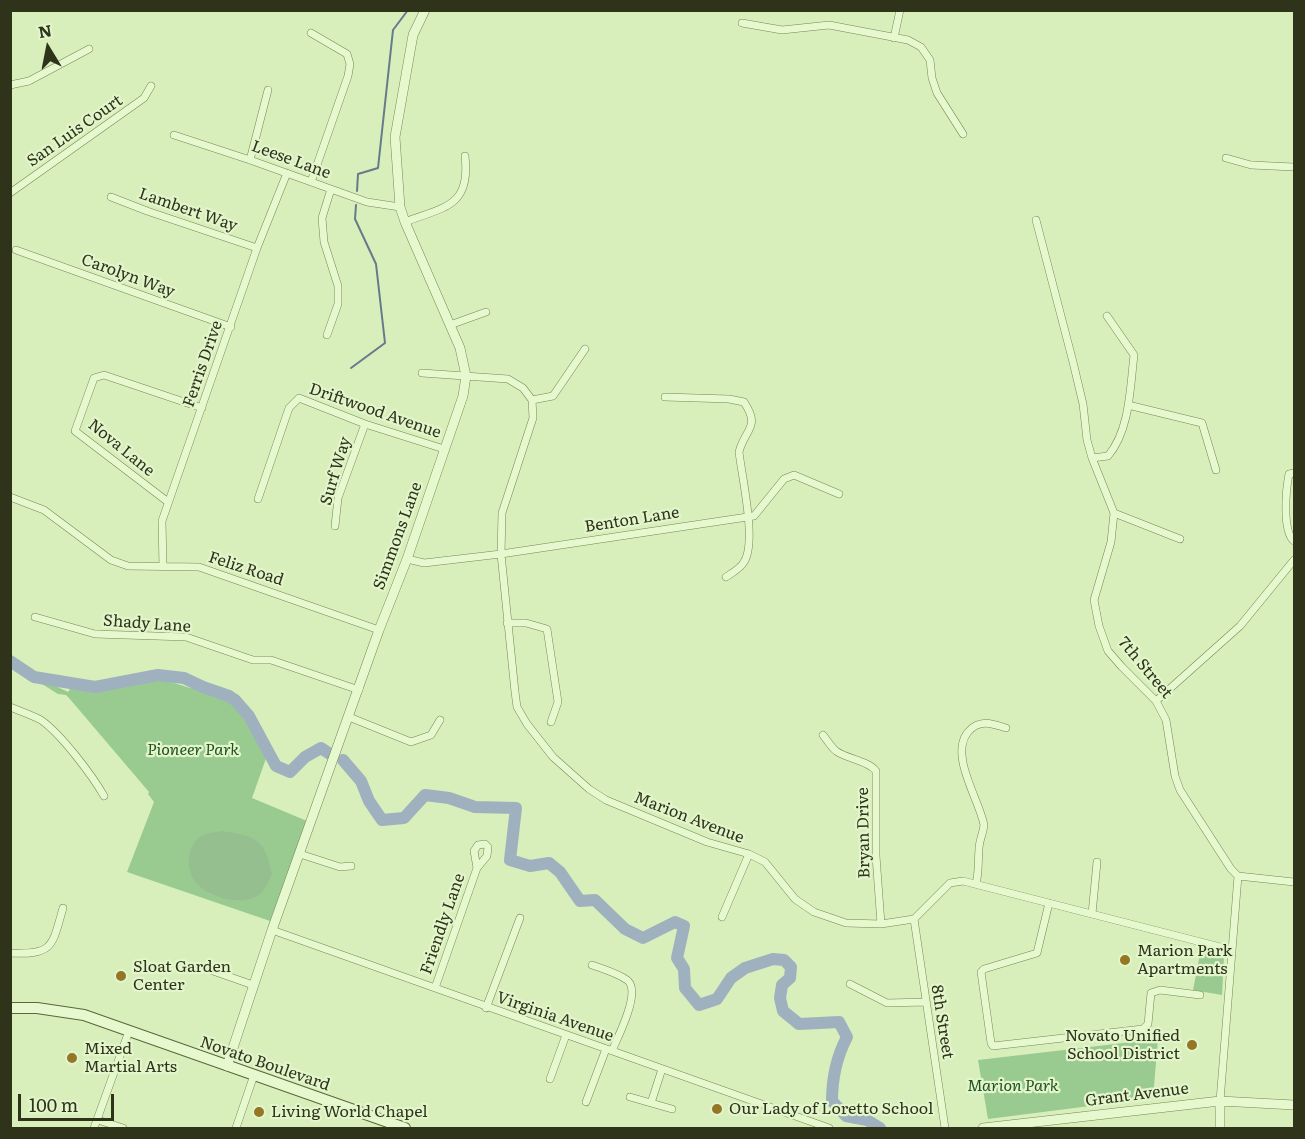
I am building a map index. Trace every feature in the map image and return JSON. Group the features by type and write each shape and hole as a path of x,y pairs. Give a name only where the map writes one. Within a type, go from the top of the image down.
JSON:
{"main road":[{"name":"Novato Boulevard","path":"10,1008 74,1012 405,1128"}],"street":[{"name":"Simmons Lane","path":"227,1066 272,930 379,630 407,559 463,396 466,376 460,348 400,207 395,136 413,35 425,10"},
{"path":"894,38 900,10"},
{"path":"742,23 782,30 829,25 908,40 921,47 930,60 937,93 963,134"},
{"path":"311,33 347,54 350,64 311,182"},
{"path":"10,85 29,81 89,49"},
{"name":"San Luis Court","path":"10,193 144,98 151,86"},
{"path":"250,160 268,90"},
{"name":"Leese Lane","path":"174,135 367,202 400,207"},
{"path":"405,222 453,204 463,192 465,156"},
{"path":"1226,158 1251,165 1294,167"},
{"name":"Ferris Drive","path":"163,567 162,521 257,248 287,173"},
{"path":"327,335 338,304 338,286 324,242 322,218 331,189"},
{"name":"Lambert Way","path":"111,196 147,211 257,248"},
{"name":"7th Street","path":"1036,220 1083,405 1087,440 1114,513 1111,542 1095,600 1095,614 1108,651 1121,667 1156,700 1166,720 1175,776 1180,790 1231,869 1238,876"},
{"name":"Carolyn Way","path":"16,250 231,327"},
{"path":"450,325 486,312"},
{"path":"1092,458 1108,456 1120,435 1128,405 1134,355 1107,316"},
{"path":"422,373 508,379 524,388 532,399 553,396 585,350"},
{"name":"Nova Lane","path":"168,502 75,431 94,378 104,375 202,408"},
{"path":"665,397 729,399 744,402 752,414 752,428 742,440 739,452 750,534 749,550 743,564 726,577"},
{"name":"Driftwood Avenue","path":"258,499 289,408 299,398 365,424 444,449"},
{"name":"Marion Avenue","path":"532,399 533,418 502,513 501,554 517,707 527,724 553,757 580,783 606,800 707,842 748,854 765,862 795,899 814,912 846,923 881,924 914,919"},
{"path":"1128,405 1202,423 1216,471"},
{"name":"Surf Way","path":"335,526 338,498 365,424"},
{"path":"1294,473 1289,474 1287,486 1287,524 1290,538 1294,541"},
{"path":"747,517 754,516 784,479 794,474 839,494"},
{"name":"Feliz Road","path":"10,497 44,510 111,560 128,566 199,567 379,630"},
{"path":"1114,513 1180,539"},
{"name":"Benton Lane","path":"407,559 424,563 501,554 747,517"},
{"path":"1156,700 1240,626 1294,560"},
{"name":"Shady Lane","path":"35,617 94,634 194,639 253,660 270,660 359,690"},
{"path":"507,623 526,623 547,629 558,702 551,722"},
{"path":"10,707 41,720 57,735 104,796"},
{"path":"349,717 411,742 430,735 440,720"},
{"path":"976,884 979,873 979,846 984,825 962,762 961,750 967,733 981,723 1006,728"},
{"name":"Bryan Drive","path":"823,735 836,751 872,766 876,771 876,856 881,924"},
{"path":"300,854 340,867 351,866"},
{"path":"722,917 748,854"},
{"path":"1092,914 1097,862"},
{"name":"Friendly Lane","path":"435,988 477,868"},
{"path":"1220,1128 1220,1101 1238,876 1294,882"},
{"path":"914,919 950,884 963,881 1232,950"},
{"path":"1049,903 1037,952 984,969 981,972 993,1046 1143,1029 1148,1024 1151,993 1160,990 1200,995"},
{"path":"10,953 37,954 45,951 55,937 63,908"},
{"path":"486,1008 520,918"},
{"name":"8th Street","path":"914,919 945,1128"},
{"name":"Virginia Avenue","path":"272,930 486,1008 829,1128"},
{"path":"586,1102 632,999 633,989 629,981 592,964"},
{"path":"213,971 253,985"},
{"path":"850,984 887,1003 926,1002"},
{"path":"94,1128 129,1031"},
{"path":"550,1079 566,1035"},
{"path":"651,1102 662,1069"},
{"path":"236,1128 254,1076"},
{"path":"630,1096 672,1109"},
{"name":"Grant Avenue","path":"984,1128 1220,1101 1294,1105"},
{"path":"98,1120 123,1128"}],"green space":[{"name":"Pioneer Park","path":"10,664 68,692 73,685 144,679 168,681 190,688 214,688 235,700 248,724 262,733 269,750 252,798 307,821 270,921 127,872 154,802 149,792 66,695 58,694"},
{"path":"222,831 243,835 257,841 266,853 272,874 264,890 253,898 227,899 209,893 192,877 189,857 194,844 206,834"},
{"path":"1201,949 1224,956 1222,995 1193,990"},
{"name":"Marion Park","path":"1158,1039 1153,1098 988,1119 978,1060"}],"waterway":[{"path":"357,191 358,174 378,168 393,30 408,10"},
{"path":"351,368 385,343 376,264 355,219 356,205"},
{"path":"10,661 34,677 95,687 158,675 184,678 235,700 249,716 276,766 290,772 305,757 321,748 330,754"},
{"path":"343,760 361,781 369,801 382,820 404,818 425,795 449,798 475,807 516,808 510,860 530,866 549,863 560,872 580,901 595,900 625,929 643,938 675,922 684,926 677,958 684,969 685,988 699,1005 717,999 731,978 745,968 773,959 784,960 791,967 790,978 782,985 780,998 783,1011 799,1024 839,1022 847,1037 835,1068 832,1101 846,1116 867,1120 880,1128"}],"place":[{"name":"Marion Park Apartments","path":"1125,960"},
{"name":"Sloat Garden Center","path":"121,976"},
{"name":"Novato Unified School District","path":"1192,1045"},
{"name":"Mixed Martial Arts","path":"72,1058"},
{"name":"Our Lady of Loretto School","path":"717,1109"},
{"name":"Living World Chapel","path":"259,1112"}]}
